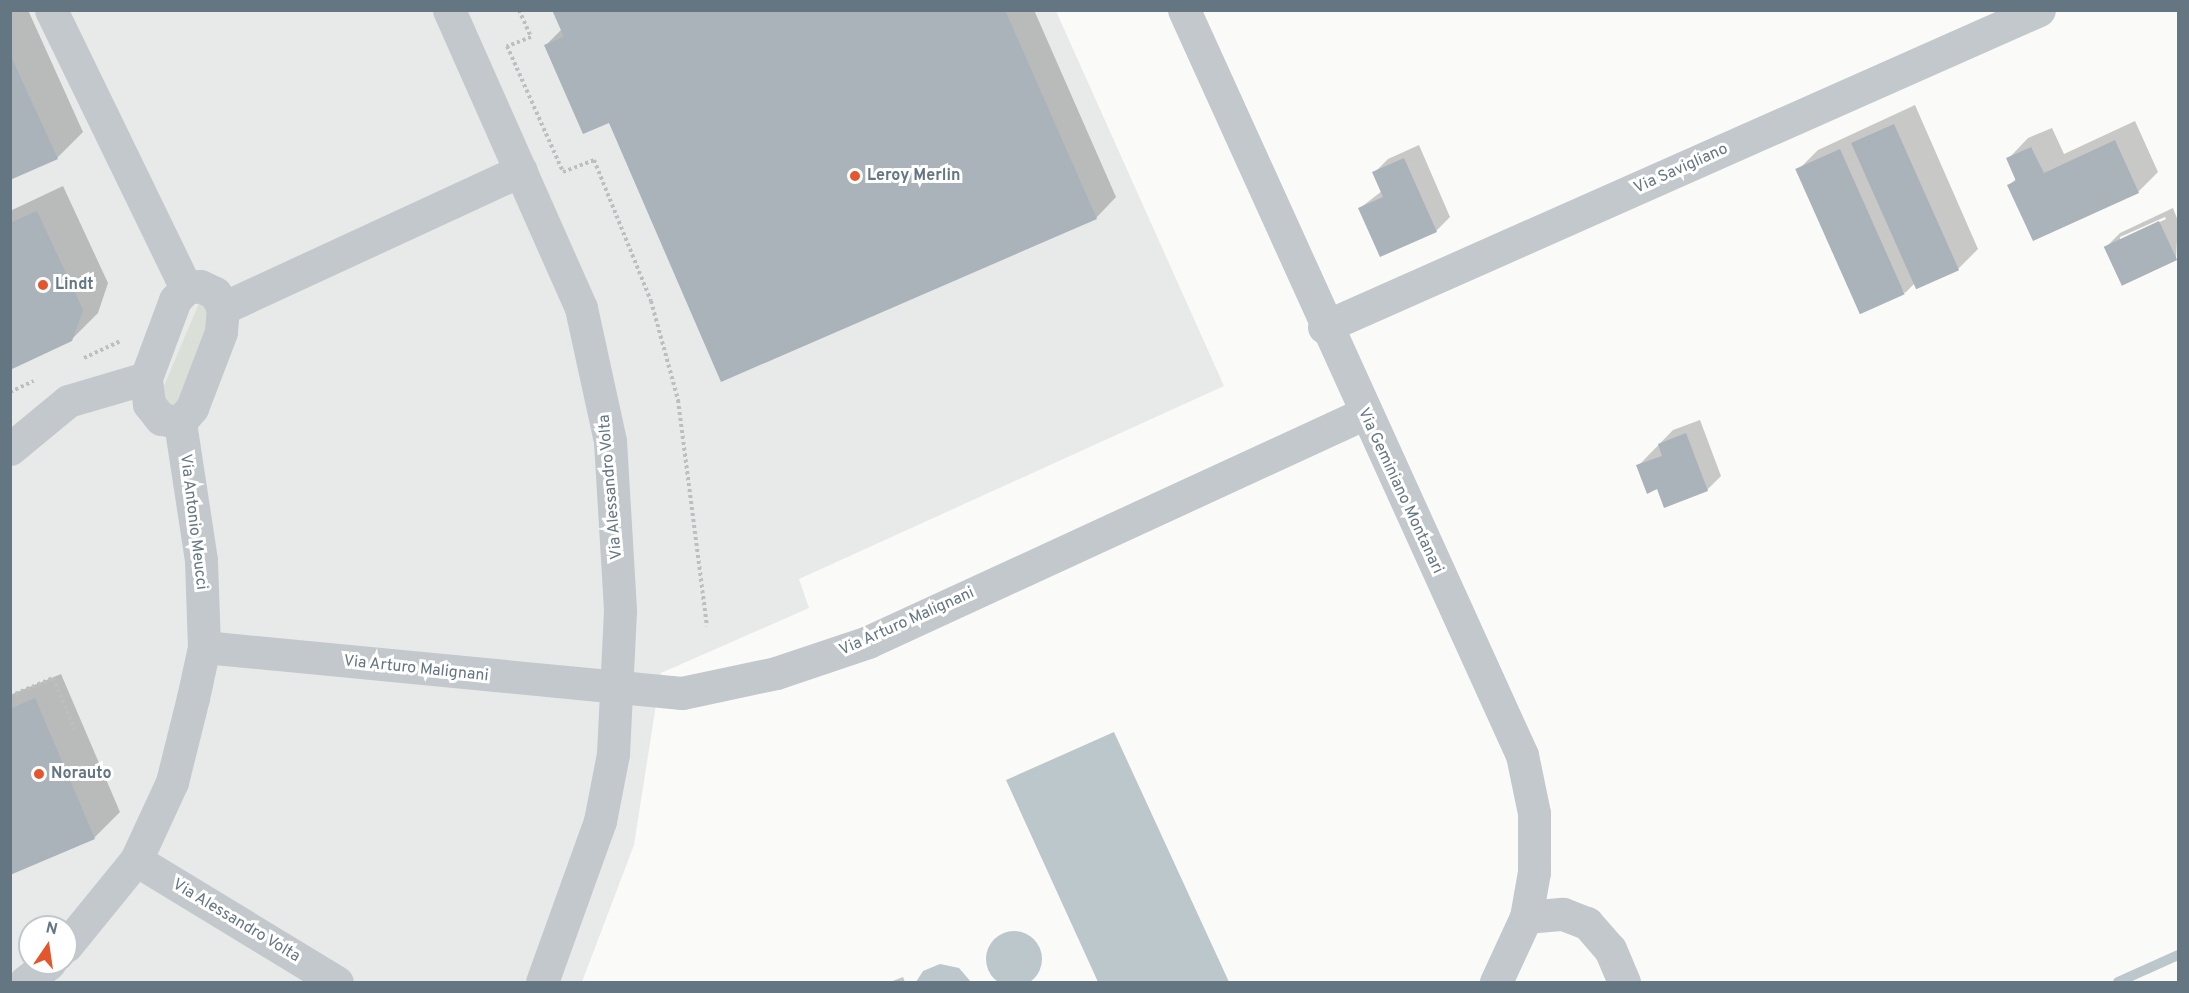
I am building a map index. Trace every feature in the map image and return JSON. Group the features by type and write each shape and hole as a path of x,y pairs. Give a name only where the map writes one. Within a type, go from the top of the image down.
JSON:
{"street":[{"path":"51,10 186,288"},
{"name":"Via Alessandro Volta","path":"449,10 582,308 596,356 610,441 616,529 618,689 600,821 542,982"},
{"name":"Via Geminiano Montanari","path":"1184,10 1362,414 1522,755 1534,813 1534,872 1526,917 1496,982"},
{"name":"Via Savigliano","path":"1324,327 2039,10"},
{"path":"223,308 521,170"},
{"path":"200,286 215,293 223,308 208,371 180,422 161,418 149,404 146,378 175,300 186,288 200,286"},
{"path":"10,449 68,401 146,378"},
{"name":"Via Arturo Malignani","path":"204,647 618,689 682,693 776,673 868,642 1362,414"},
{"name":"Via Antonio Meucci","path":"78,931 136,860 172,782 204,647 201,560 180,422"},
{"name":"Via Alessandro Volta","path":"136,860 336,982"},
{"path":"1526,917 1563,914 1587,924 1610,949 1624,982"}],"path":[{"path":"519,10 531,37 507,46 563,171 594,160 651,301 678,400 707,626"},
{"path":"10,696 54,678 75,730"}],"shaded area":[{"path":"10,11 1056,11 1224,386 799,579 809,608 661,673 634,845 582,982 11,982"},
{"path":"200,301 208,303 214,334 173,409 162,398 164,386"},
{"path":"1114,732 1229,982 1098,982 1006,780"},
{"path":"1014,931 1025,933 1034,939 1040,948 1042,959 1040,970 1034,979 1025,985 1014,987 1003,985 994,979 988,970 986,959 988,948 994,939 1003,933"},
{"path":"940,964 959,968 971,982 916,982 923,971"}],"building":[{"name":"Leroy Merlin","path":"552,10 1005,10 1097,219 721,382 609,123 583,134 544,45 564,37"},
{"path":"10,54 58,159 10,180"},
{"path":"1894,124 1959,270 1916,289 1851,143"},
{"path":"2115,140 2139,193 2033,241 2007,185 2016,181 2006,158 2031,147 2044,173"},
{"path":"1840,149 1905,294 1860,314 1795,169"},
{"path":"1404,158 1437,232 1380,257 1358,208 1383,197 1372,172"},
{"path":"37,211 83,310 72,341 10,370 10,223"},
{"path":"2159,221 2177,260 2122,286 2104,247"},
{"path":"1686,433 1708,491 1664,508 1657,489 1647,494 1636,465 1662,456 1658,444"},
{"name":"Norauto","path":"35,698 95,839 10,875 10,709"}],"waterway":[{"path":"2118,982 2178,955"}],"place":[{"name":"Leroy Merlin","path":"855,176"},
{"name":"Lindt","path":"43,285"},
{"name":"Norauto","path":"39,774"}]}
